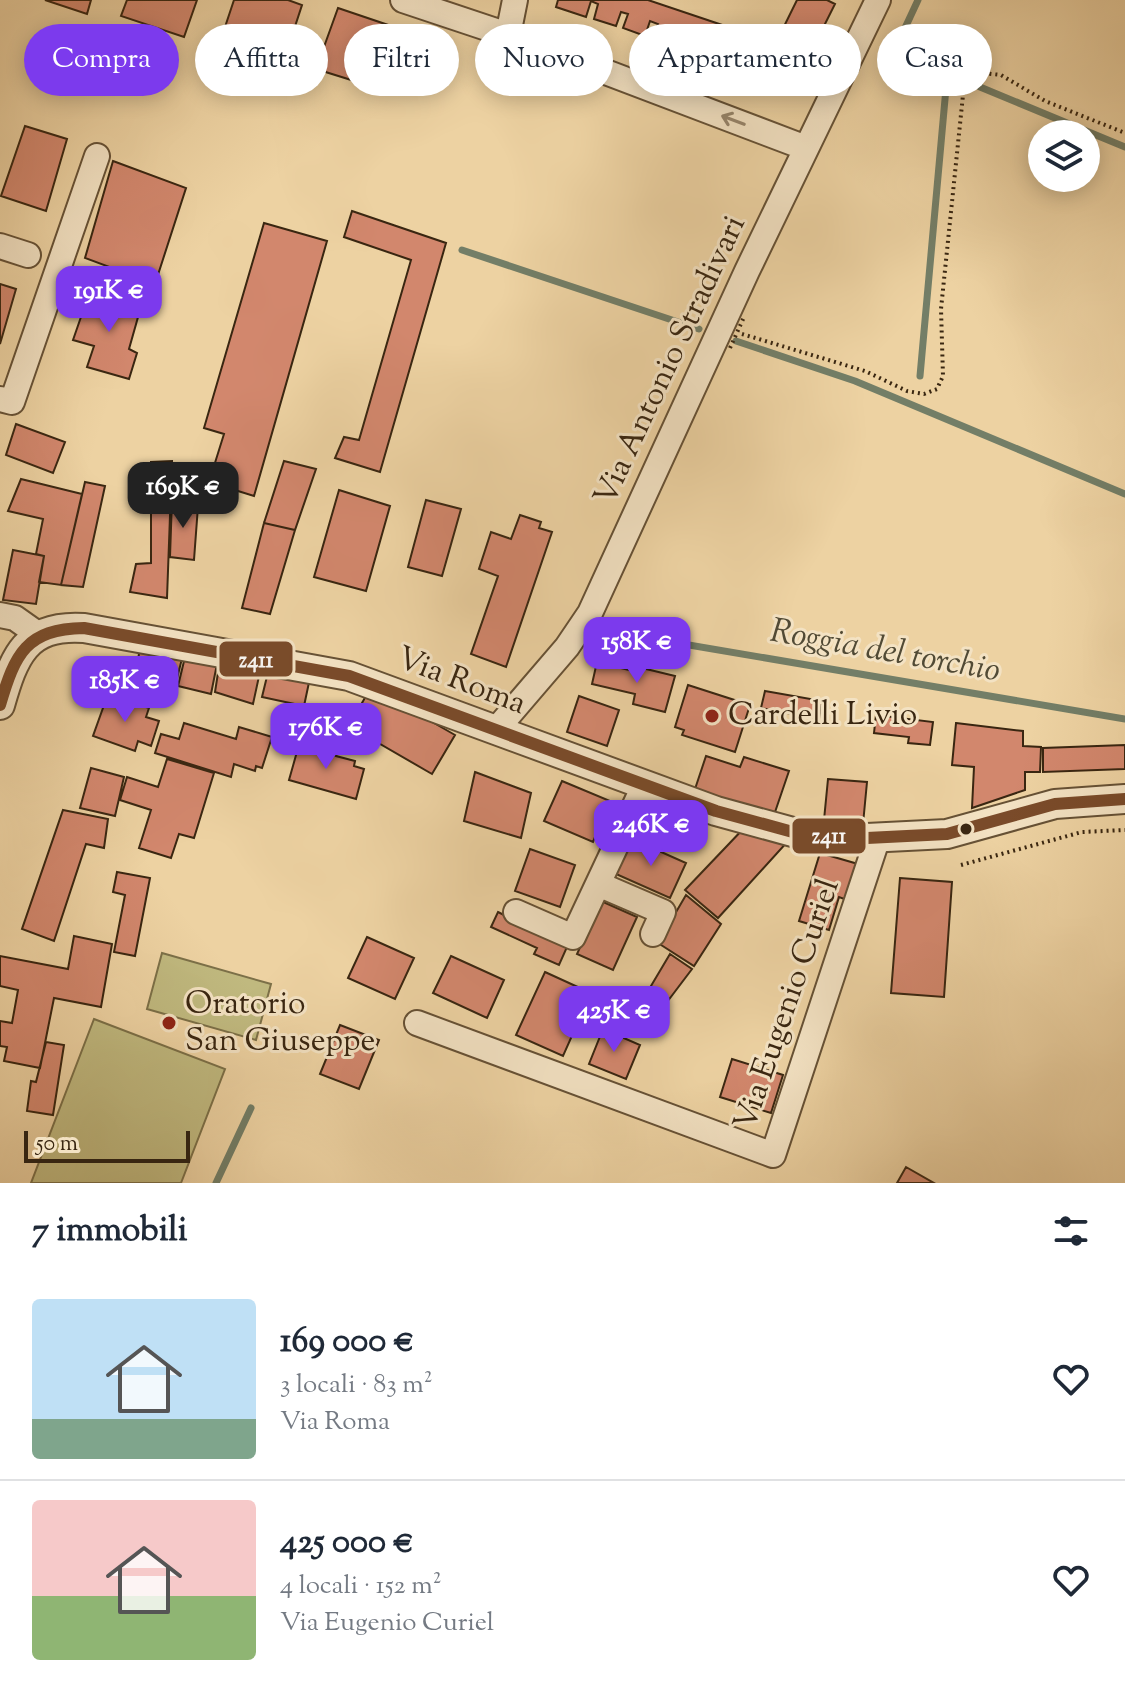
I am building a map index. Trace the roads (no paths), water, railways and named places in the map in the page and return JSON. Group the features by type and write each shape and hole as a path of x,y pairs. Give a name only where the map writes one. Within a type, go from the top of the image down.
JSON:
{"street":[{"path":"403,0 475,24"},
{"path":"510,24 515,0"},
{"name":"Via Antonio Stradivari","path":"495,731 567,647 590,613 726,338 806,148 878,0"},
{"path":"613,75 806,148"},
{"path":"0,399 12,402 97,156"},
{"path":"0,246 28,255"},
{"path":"0,615 15,618 39,635 12,664 0,705"},
{"name":"Via Roma","path":"39,635 66,627 142,637 334,672 644,786 787,831 878,837 960,833 1055,804 1125,799"},
{"path":"516,912 573,937 644,786"},
{"name":"Via Eugenio Curiel","path":"417,1023 773,1155 878,837"},
{"path":"598,884 663,912 653,934"}],"waterway":[{"path":"907,24 918,0"},
{"path":"992,92 1125,147"},
{"path":"920,376 945,96"},
{"path":"462,250 699,329"},
{"path":"736,341 855,381 1125,494"},
{"name":"Roggia del torchio","path":"636,636 1125,719"},
{"name":"Roggia del torchio","path":"216,1183 251,1108"}],"place":[{"name":"Cardelli Livio","path":"712,716"},
{"name":"Oratorio San Giuseppe","path":"169,1023"}]}
